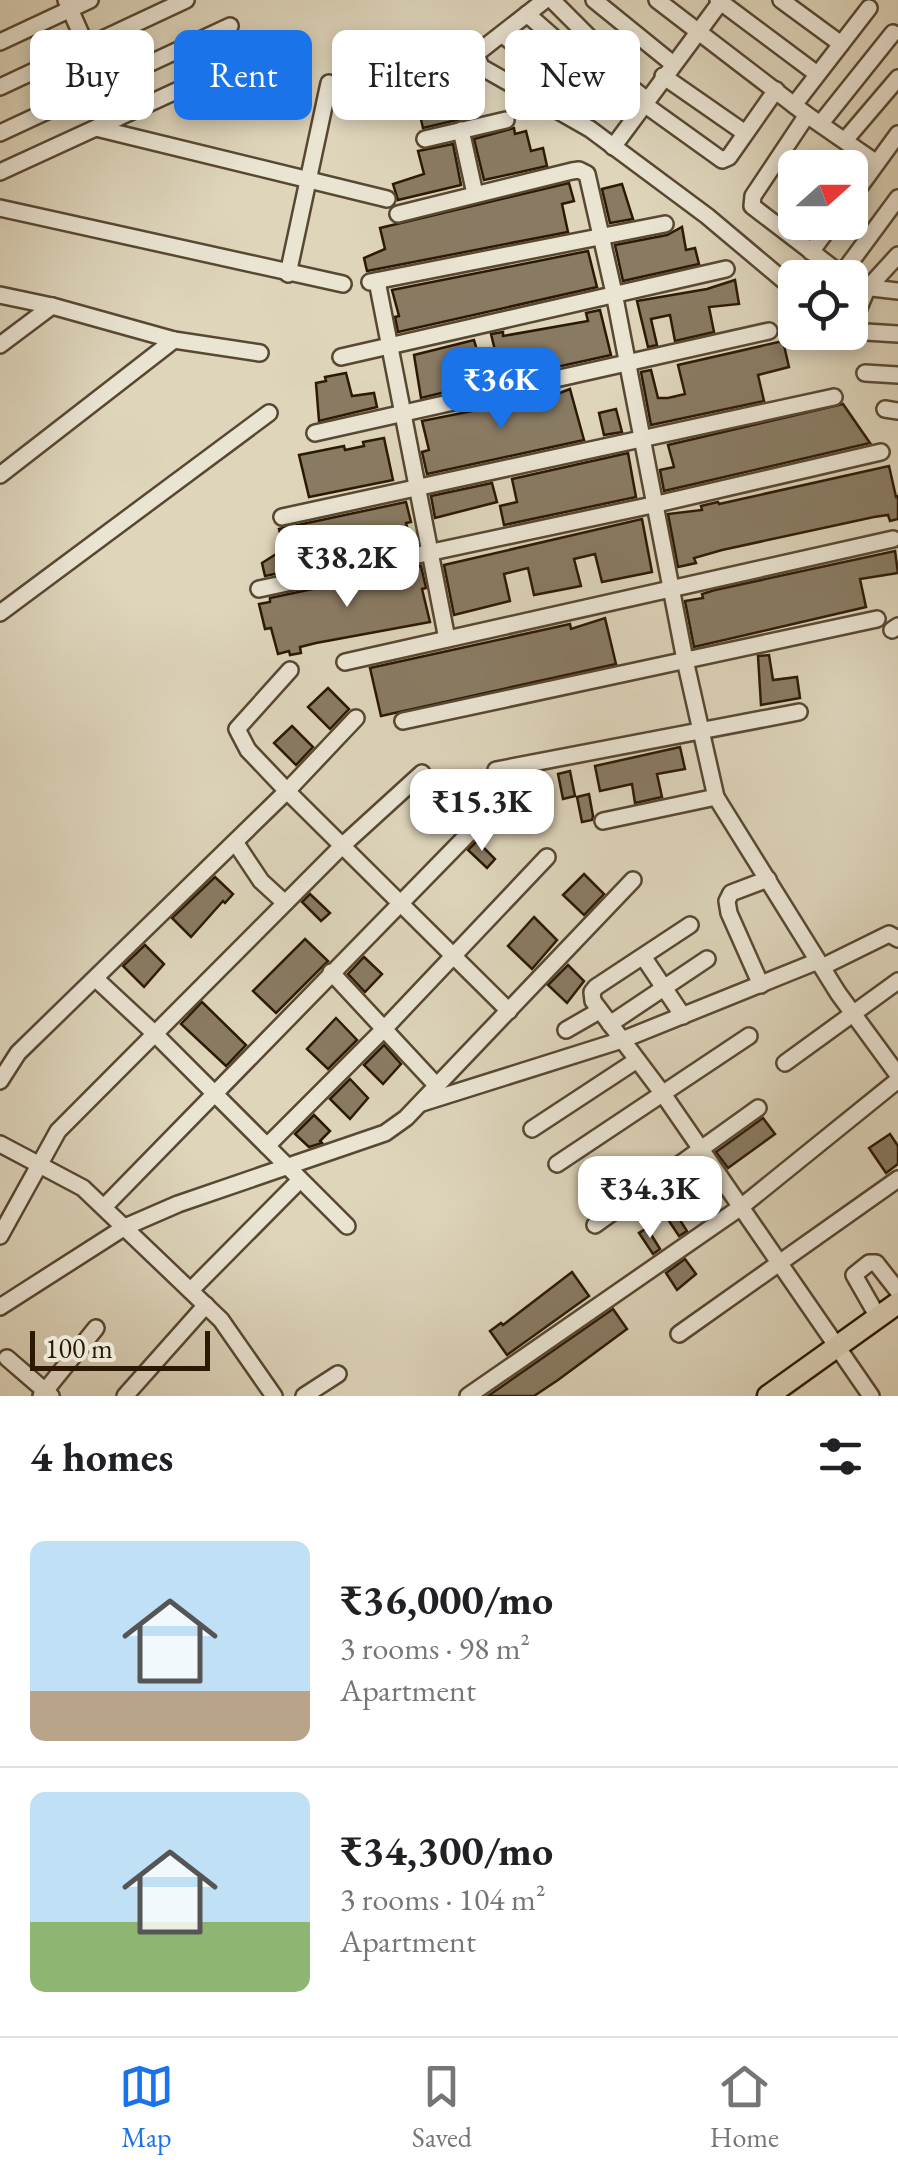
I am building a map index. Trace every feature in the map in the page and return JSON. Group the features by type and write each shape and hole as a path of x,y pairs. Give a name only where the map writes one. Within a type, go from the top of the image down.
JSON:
{"main road":[{"path":"768,1396 898,1303"}],"street":[{"path":"0,42 68,4 90,0"},
{"path":"121,30 186,0"},
{"path":"505,79 477,62 476,54 528,14 548,0 574,30"},
{"path":"594,0 668,70 745,133"},
{"path":"656,0 807,114 846,139 898,163"},
{"path":"782,0 841,44"},
{"path":"614,147 720,1 817,74"},
{"path":"68,4 80,30"},
{"path":"807,114 817,74 869,8"},
{"path":"528,14 546,30"},
{"path":"154,62 230,26"},
{"path":"784,150 807,114 893,33"},
{"path":"0,87 30,73"},
{"path":"846,139 898,78"},
{"path":"288,274 329,83"},
{"path":"640,97 722,160 729,157 776,90"},
{"path":"0,133 30,119"},
{"path":"0,172 114,120"},
{"path":"425,139 506,120"},
{"path":"575,120 707,216 778,276"},
{"path":"96,128 387,200"},
{"path":"462,130 475,194"},
{"path":"868,174 898,134"},
{"path":"778,159 753,196 752,206 778,226"},
{"path":"398,214 572,171 584,172 603,236 658,504 685,660 716,796 820,964 898,1078 741,1207 468,1396"},
{"path":"857,260 898,198"},
{"path":"0,208 343,284"},
{"path":"447,639 390,346 373,282 665,224"},
{"path":"796,240 822,260"},
{"path":"811,252 820,240"},
{"path":"868,288 898,255"},
{"path":"341,356 726,269"},
{"path":"868,289 898,291"},
{"path":"0,295 174,340 260,353"},
{"path":"0,345 52,306"},
{"path":"315,433 769,331"},
{"path":"868,332 898,334"},
{"path":"0,475 174,340"},
{"path":"865,373 898,375"},
{"path":"282,517 834,397"},
{"path":"0,614 269,413"},
{"path":"260,589 881,452"},
{"path":"345,662 893,538"},
{"path":"403,721 876,619"},
{"path":"290,670 237,729 248,750 508,1011"},
{"path":"496,770 799,712"},
{"path":"0,1081 18,1054 287,791 356,718"},
{"path":"2,1226 58,1130 284,903 422,773"},
{"path":"602,821 716,796"},
{"path":"104,1208 481,821"},
{"path":"235,842 261,881 284,903"},
{"path":"267,1146 547,857"},
{"path":"0,1307 125,1227 178,1204 386,1133 420,1104 633,880"},
{"path":"761,984 728,913 727,901 731,893 768,880"},
{"path":"690,925 592,992 593,1002 663,1094 871,1396"},
{"path":"420,1104 622,1040 877,938 889,934 898,939"},
{"path":"644,958 683,1016"},
{"path":"566,1030 605,1018 664,988 707,959"},
{"path":"331,972 437,1086"},
{"path":"96,980 154,1032 347,1226"},
{"path":"785,1064 898,981"},
{"path":"557,1164 749,1036"},
{"path":"532,1129 637,1060"},
{"path":"595,1225 758,1108"},
{"path":"0,1144 83,1188 206,1305 234,1336 274,1396"},
{"path":"680,1334 898,1179"},
{"path":"190,1290 300,1180"},
{"path":"878,1317 854,1275 869,1262 876,1263 898,1292"},
{"path":"125,1396 206,1305"},
{"path":"7,1358 46,1394 96,1328"},
{"path":"304,1396 338,1374"}],"building":[{"path":"421,120 457,120 423,128"},
{"path":"514,128 515,134 526,131 531,151 543,148 547,166 484,180 474,139"},
{"path":"453,144 461,185 398,200 393,184 424,174 418,151"},
{"path":"569,183 574,201 562,204 568,232 367,271 364,258 385,249 380,228"},
{"path":"622,184 633,219 610,223 602,189"},
{"path":"682,227 686,250 695,248 699,264 623,281 615,245 667,235"},
{"path":"588,251 597,287 398,332 395,317 399,316 392,290"},
{"path":"735,280 739,304 709,307 714,332 675,341 670,315 651,319 657,345 648,347 637,301"},
{"path":"600,310 611,355 502,379 491,334 503,332 503,336 588,321 586,313"},
{"path":"474,340 486,382 421,398 414,355"},
{"path":"778,342 778,350 785,350 789,367 758,375 764,401 651,425 641,372 651,370 658,398 668,398 685,394 678,365"},
{"path":"346,373 352,396 374,393 377,407 319,421 316,383"},
{"path":"570,389 584,440 427,474 422,452 429,450 422,421 538,398 539,401"},
{"path":"843,404 870,443 664,491 660,470 674,467 668,445"},
{"path":"616,409 622,432 604,435 599,413"},
{"path":"384,438 393,480 309,497 299,455 344,446 345,450"},
{"path":"628,453 636,497 504,525 500,506 517,502 512,479"},
{"path":"889,466 898,496 898,519 890,521 888,515 874,517 722,550 678,567 668,514 702,510 701,506"},
{"path":"492,483 497,502 435,518 431,496"},
{"path":"406,502 412,545 265,576 262,563 284,549 279,529"},
{"path":"642,519 652,572 602,582 595,554 574,559 581,586 534,595 528,568 504,574 510,601 454,615 444,565"},
{"path":"895,551 898,573 860,579 866,607 694,647 685,601 703,598 702,594 715,590"},
{"path":"421,566 430,622 316,643 300,647 301,653 290,655 289,651 278,654 271,628 265,629 259,604 270,602 270,598"},
{"path":"605,618 616,664 381,716 370,668 570,624 571,629"},
{"path":"769,655 773,680 797,677 800,698 761,705 758,656"},
{"path":"328,688 349,709 330,729 308,707"},
{"path":"292,726 313,747 296,765 274,743"},
{"path":"680,747 685,769 657,774 662,797 635,803 632,784 600,791 595,766"},
{"path":"570,771 575,796 563,799 558,774"},
{"path":"424,786 443,804 435,813 415,794"},
{"path":"589,794 592,820 582,822 577,797"},
{"path":"477,841 495,859 487,868 468,850"},
{"path":"584,874 604,894 584,915 563,895"},
{"path":"215,877 233,894 191,937 172,918"},
{"path":"310,894 330,913 321,921 302,902"},
{"path":"534,917 557,940 532,969 508,946"},
{"path":"305,939 328,961 276,1013 253,991"},
{"path":"145,945 164,964 144,987 123,966"},
{"path":"364,957 382,974 365,992 348,974"},
{"path":"568,965 584,981 567,1003 548,985"},
{"path":"202,1002 246,1045 226,1066 181,1024"},
{"path":"336,1018 357,1040 328,1069 307,1049"},
{"path":"384,1045 401,1064 383,1084 364,1065"},
{"path":"350,1079 368,1098 350,1119 330,1099"},
{"path":"314,1115 330,1131 322,1143 309,1147 295,1134"},
{"path":"763,1118 775,1134 728,1168 716,1152"},
{"path":"890,1134 898,1146 898,1164 886,1173 869,1148"},
{"path":"681,1177 692,1194 673,1206 663,1190"},
{"path":"673,1209 687,1231 679,1236 665,1215"},
{"path":"647,1228 660,1249 653,1254 639,1233"},
{"path":"685,1259 696,1274 677,1290 666,1273"},
{"path":"572,1272 589,1296 507,1355 490,1331"},
{"path":"613,1309 627,1329 558,1380 534,1396 488,1396"}]}
